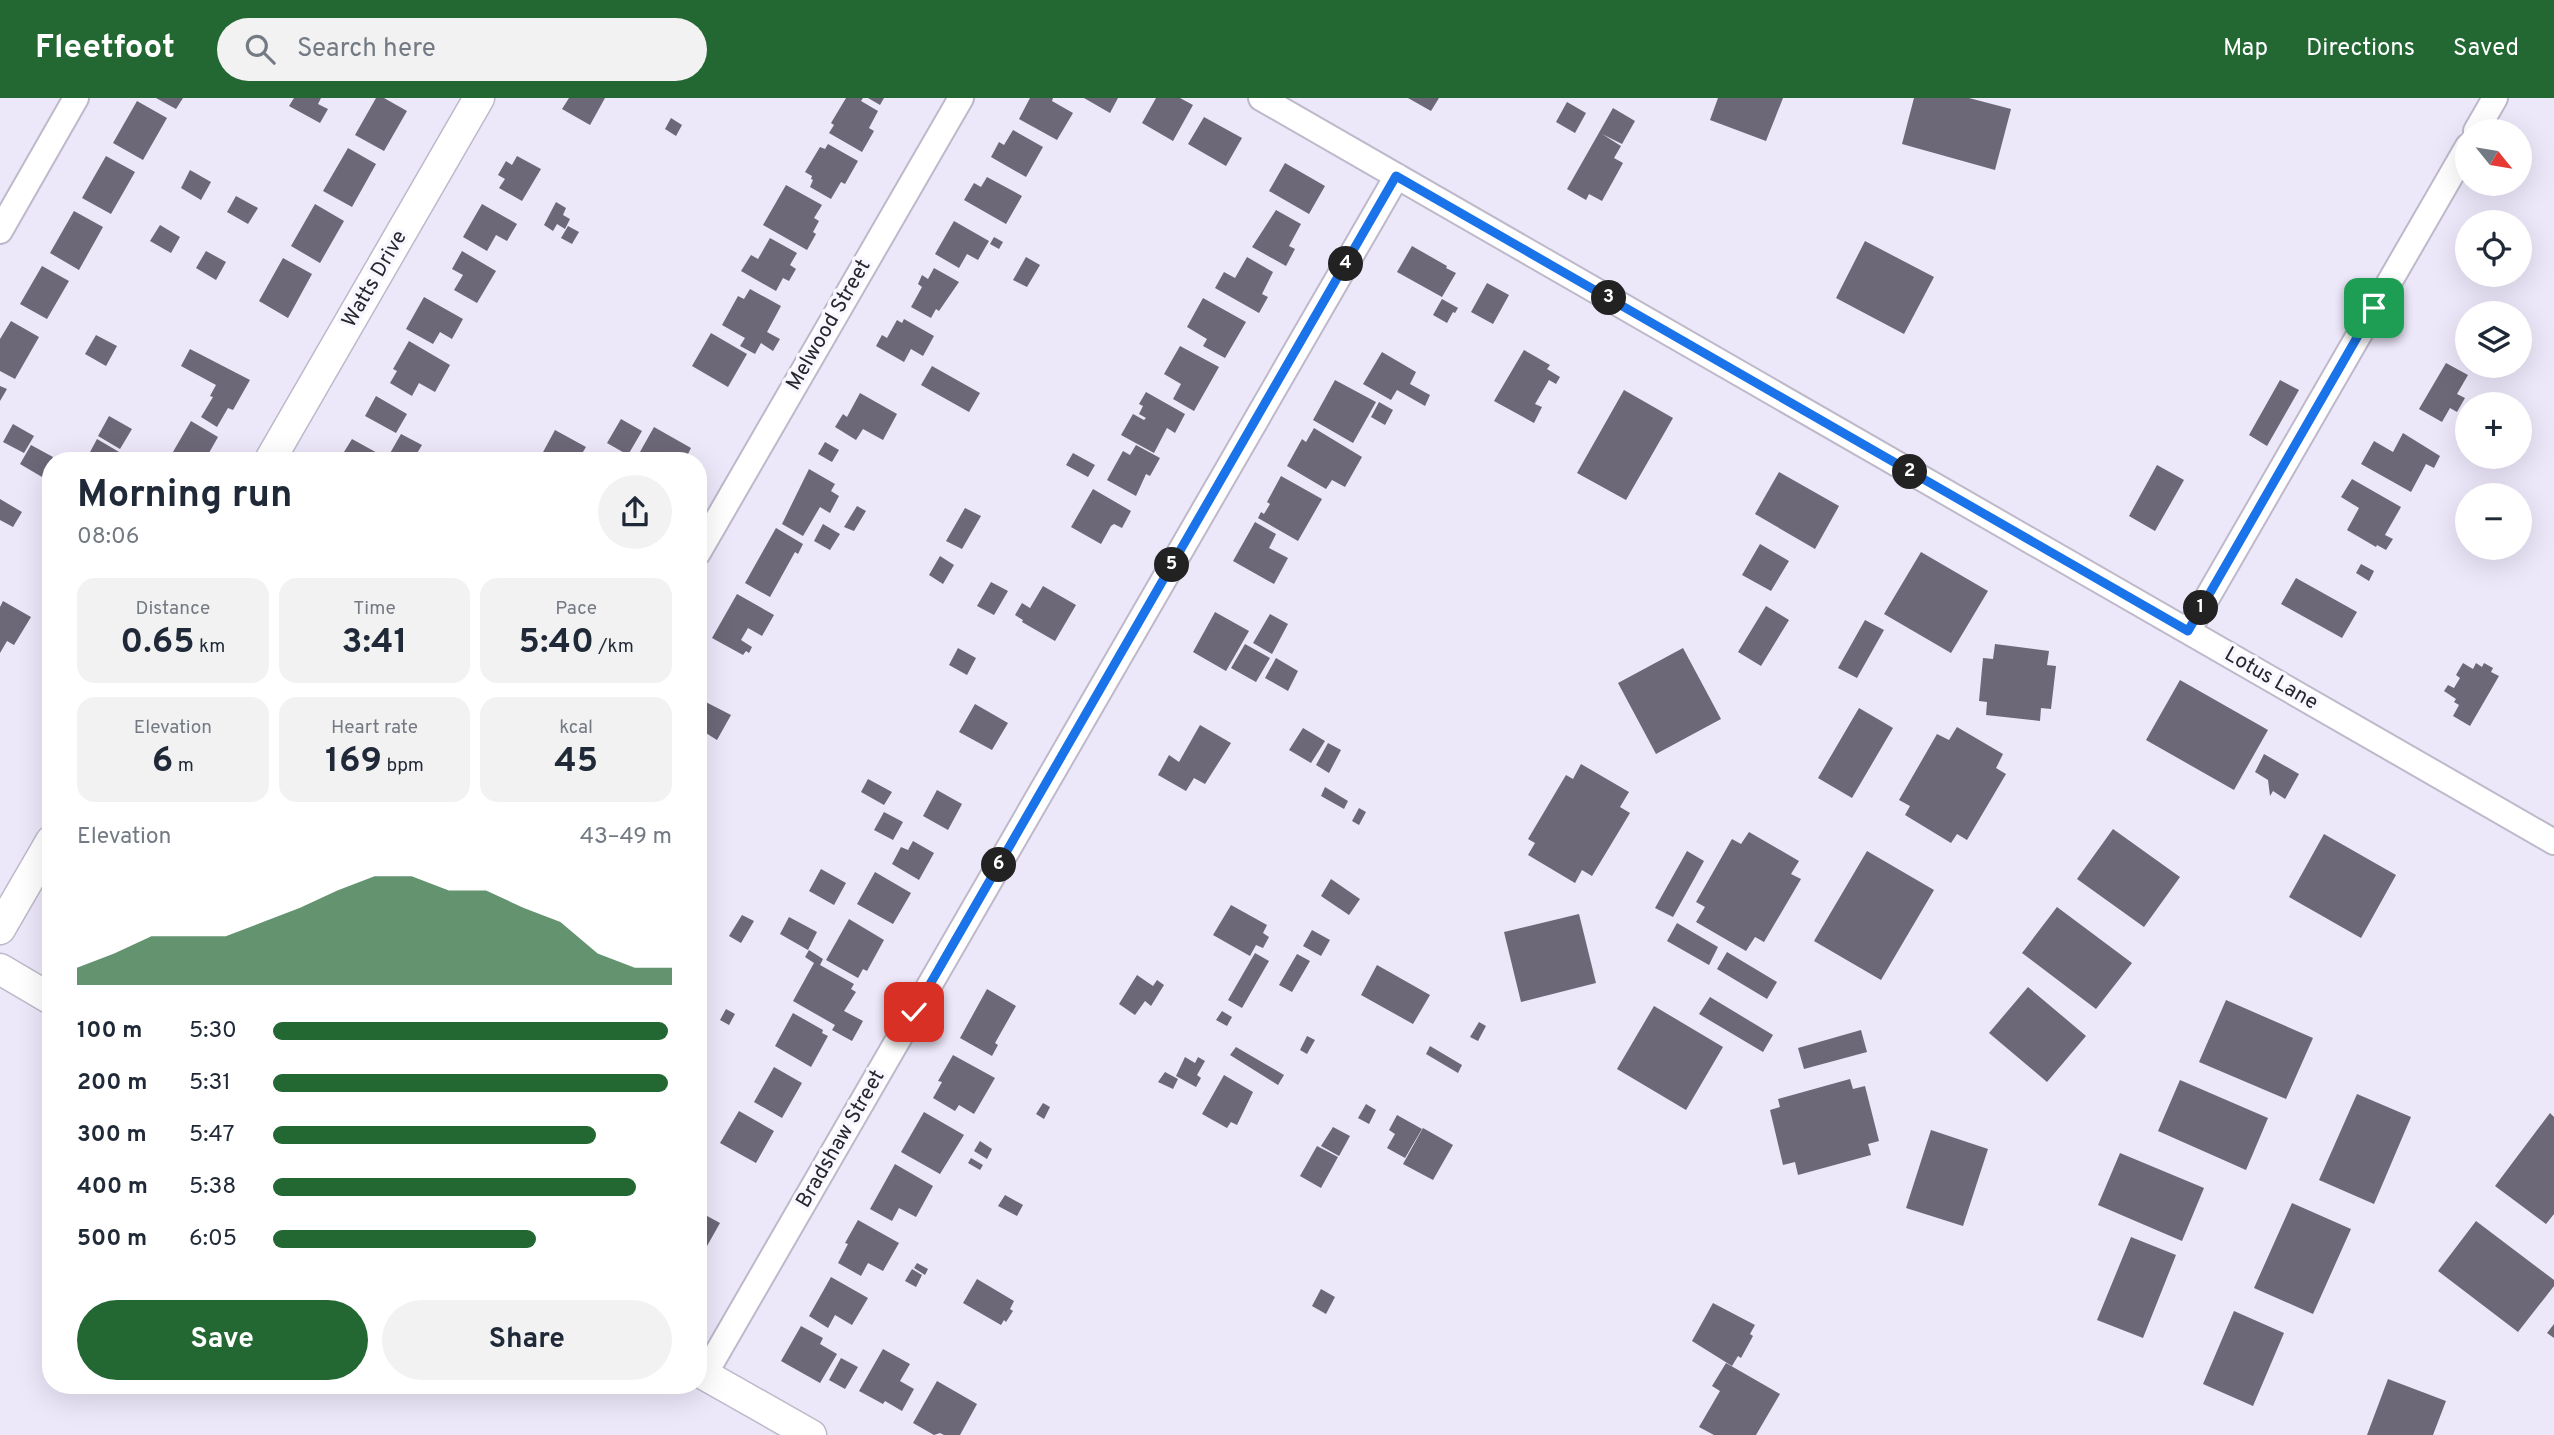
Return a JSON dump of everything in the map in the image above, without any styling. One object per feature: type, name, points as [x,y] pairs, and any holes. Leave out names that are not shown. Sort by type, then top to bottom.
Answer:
[{"type":"street","points":[[0,231],[76,98]]},
{"type":"street","name":"Watts Drive","points":[[275,452],[479,98]]},
{"type":"street","name":"Melwood Street","points":[[707,536],[961,98]]},
{"type":"street","name":"Lotus Lane","points":[[1261,98],[2554,842]]},
{"type":"street","points":[[2483,119],[2495,98]]},
{"type":"street","points":[[2188,631],[2455,169]]},
{"type":"street","name":"Bradshaw Street","points":[[707,1363],[1396,176]]},
{"type":"street","points":[[0,929],[42,857]]},
{"type":"street","points":[[0,969],[42,994]]},
{"type":"street","points":[[707,1376],[811,1435]]},
{"type":"building","points":[[156,98],[183,98],[176,109]]},
{"type":"building","points":[[294,98],[321,98],[318,104],[328,109],[320,123],[289,106]]},
{"type":"building","points":[[376,98],[384,98],[407,111],[384,151],[355,135]]},
{"type":"building","points":[[569,98],[605,98],[590,125],[562,109]]},
{"type":"building","points":[[846,98],[863,98],[861,101],[878,111],[869,128],[874,131],[862,152],[829,133],[834,125],[831,123]]},
{"type":"building","points":[[868,98],[884,98],[880,105]]},
{"type":"building","points":[[1030,98],[1053,98],[1052,101],[1073,113],[1057,140],[1019,119]]},
{"type":"building","points":[[1084,98],[1118,98],[1110,113]]},
{"type":"building","points":[[1156,98],[1180,98],[1193,105],[1173,141],[1142,123]]},
{"type":"building","points":[[1408,98],[1439,98],[1431,111]]},
{"type":"building","points":[[1718,98],[1783,98],[1766,141],[1710,120]]},
{"type":"building","points":[[1914,98],[1969,98],[2011,109],[1995,170],[1902,144]]},
{"type":"building","points":[[137,101],[167,118],[143,160],[113,143]]},
{"type":"building","points":[[1567,102],[1586,113],[1575,133],[1556,122]]},
{"type":"building","points":[[1613,108],[1635,121],[1622,144],[1602,134],[1621,146],[1614,158],[1623,163],[1602,201],[1589,194],[1586,200],[1567,189]]},
{"type":"building","points":[[1204,117],[1242,138],[1226,166],[1188,144]]},
{"type":"building","points":[[671,118],[682,125],[676,136],[665,129]]},
{"type":"building","points":[[1013,130],[1043,147],[1026,177],[991,157],[999,142],[1004,145]]},
{"type":"building","points":[[828,144],[858,161],[845,184],[841,182],[831,199],[810,187],[812,176],[805,172],[820,147],[825,149]]},
{"type":"building","points":[[348,148],[376,164],[352,207],[323,191]]},
{"type":"building","points":[[106,156],[135,172],[111,214],[82,198]]},
{"type":"building","points":[[517,156],[541,169],[522,201],[499,188],[505,179],[498,175],[506,161],[512,165]]},
{"type":"building","points":[[1285,163],[1325,186],[1309,214],[1269,191]]},
{"type":"building","points":[[190,170],[211,182],[201,200],[181,188]]},
{"type":"building","points":[[987,177],[1022,196],[1006,224],[964,200],[974,183],[981,187]]},
{"type":"building","points":[[786,185],[822,205],[814,218],[819,221],[813,232],[816,234],[807,250],[763,225]]},
{"type":"building","points":[[236,196],[258,208],[248,224],[227,212]]},
{"type":"building","points":[[556,202],[566,208],[563,215],[570,219],[565,229],[557,224],[553,231],[544,225]]},
{"type":"building","points":[[315,204],[344,221],[320,263],[291,246]]},
{"type":"building","points":[[482,204],[517,224],[507,241],[496,235],[487,251],[463,237]]},
{"type":"building","points":[[1276,210],[1301,224],[1289,246],[1295,249],[1286,266],[1252,247]]},
{"type":"building","points":[[74,211],[103,227],[79,270],[50,253]]},
{"type":"building","points":[[954,221],[989,241],[978,260],[967,254],[959,268],[935,254]]},
{"type":"building","points":[[160,225],[180,237],[171,253],[150,241]]},
{"type":"building","points":[[568,226],[579,232],[572,244],[561,238]]},
{"type":"building","points":[[994,237],[1003,242],[999,249],[990,244]]},
{"type":"building","points":[[770,238],[797,253],[790,265],[796,269],[789,281],[783,278],[776,291],[741,271],[751,255],[758,259]]},
{"type":"building","points":[[1865,241],[1934,277],[1904,334],[1836,298]]},
{"type":"building","points":[[1412,246],[1456,273],[1442,297],[1397,272]]},
{"type":"building","points":[[206,251],[226,262],[216,280],[196,268]]},
{"type":"building","points":[[462,251],[496,271],[477,303],[454,290],[463,275],[452,269]]},
{"type":"building","points":[[1026,257],[1040,265],[1027,287],[1013,280]]},
{"type":"building","points":[[1247,257],[1273,272],[1262,294],[1268,297],[1259,313],[1215,288],[1224,272],[1235,278]]},
{"type":"building","points":[[283,258],[312,274],[288,318],[259,301]]},
{"type":"building","points":[[42,266],[69,281],[47,319],[20,304]]},
{"type":"building","points":[[934,268],[959,282],[931,318],[911,307],[922,287],[918,284],[922,275],[928,279]]},
{"type":"building","points":[[1487,283],[1509,295],[1493,324],[1471,312]]},
{"type":"building","points":[[750,289],[781,306],[767,332],[780,339],[773,351],[761,343],[755,354],[740,346],[745,338],[722,325],[738,296],[744,299]]},
{"type":"building","points":[[424,297],[463,319],[452,339],[440,332],[433,344],[406,329]]},
{"type":"building","points":[[1203,298],[1246,322],[1225,358],[1203,346],[1207,339],[1187,327]]},
{"type":"building","points":[[1442,299],[1458,308],[1447,323],[1433,315]]},
{"type":"building","points":[[904,319],[934,336],[923,356],[911,349],[904,362],[876,346],[882,335],[887,338],[897,320],[902,323]]},
{"type":"building","points":[[11,321],[39,337],[15,379],[0,371],[0,339]]},
{"type":"building","points":[[711,333],[747,354],[728,387],[692,366]]},
{"type":"building","points":[[96,335],[117,346],[106,366],[85,354]]},
{"type":"building","points":[[409,341],[450,365],[435,392],[419,383],[412,396],[390,383],[397,371],[393,369]]},
{"type":"building","points":[[1180,346],[1219,367],[1194,411],[1173,399],[1181,384],[1164,374]]},
{"type":"building","points":[[190,349],[250,380],[233,410],[228,408],[217,427],[201,417],[213,397],[210,396],[216,385],[181,366]]},
{"type":"building","points":[[1524,350],[1550,365],[1547,369],[1560,377],[1556,384],[1549,380],[1535,404],[1542,407],[1534,423],[1494,401]]},
{"type":"building","points":[[1382,352],[1416,372],[1410,384],[1430,395],[1425,406],[1397,390],[1391,400],[1363,384]]},
{"type":"building","points":[[2446,363],[2455,368],[2455,378],[2466,378],[2458,392],[2455,392],[2455,411],[2450,408],[2442,422],[2419,409]]},
{"type":"building","points":[[932,366],[980,393],[969,412],[921,385]]},
{"type":"building","points":[[1335,380],[1376,402],[1353,443],[1313,420]]},
{"type":"building","points":[[2280,380],[2299,390],[2267,446],[2249,435]]},
{"type":"building","points":[[0,386],[7,389],[0,401]]},
{"type":"building","points":[[1624,390],[1673,418],[1626,500],[1577,473]]},
{"type":"building","points":[[1146,392],[1185,414],[1175,433],[1167,428],[1154,453],[1121,435],[1133,414],[1144,420],[1146,418],[1139,414],[1143,406],[1139,404]]},
{"type":"building","points":[[860,393],[897,414],[883,440],[863,429],[856,440],[835,427],[843,414],[847,417]]},
{"type":"building","points":[[376,396],[407,414],[396,433],[365,416]]},
{"type":"building","points":[[1379,402],[1393,410],[1385,425],[1371,417]]},
{"type":"building","points":[[109,416],[132,429],[120,449],[98,436]]},
{"type":"building","points":[[621,419],[642,431],[630,452],[623,452],[607,443]]},
{"type":"building","points":[[191,421],[218,437],[210,452],[173,452]]},
{"type":"building","points":[[13,424],[34,436],[24,453],[3,442]]},
{"type":"building","points":[[654,427],[691,448],[689,452],[640,452]]},
{"type":"building","points":[[1314,428],[1362,457],[1345,487],[1332,480],[1326,489],[1287,466],[1302,439],[1306,442]]},
{"type":"building","points":[[555,430],[586,447],[583,452],[543,452]]},
{"type":"building","points":[[2403,433],[2440,456],[2434,468],[2426,464],[2411,492],[2361,464],[2374,441],[2393,452]]},
{"type":"building","points":[[401,434],[422,445],[418,452],[391,452]]},
{"type":"building","points":[[97,439],[119,452],[90,452]]},
{"type":"building","points":[[352,439],[376,452],[344,452]]},
{"type":"building","points":[[825,442],[839,450],[832,462],[818,454]]},
{"type":"building","points":[[31,445],[44,452],[42,477],[20,464]]},
{"type":"building","points":[[1136,445],[1160,458],[1150,476],[1146,474],[1136,496],[1107,480],[1123,451],[1130,455]]},
{"type":"building","points":[[1073,453],[1095,465],[1088,477],[1066,465]]},
{"type":"building","points":[[2157,465],[2184,480],[2155,531],[2129,516]]},
{"type":"building","points":[[809,469],[835,484],[831,491],[839,496],[830,513],[820,507],[803,536],[782,524]]},
{"type":"building","points":[[1779,472],[1839,506],[1815,549],[1755,514]]},
{"type":"building","points":[[1281,476],[1322,499],[1298,541],[1258,518],[1270,504],[1267,502]]},
{"type":"building","points":[[2352,479],[2401,507],[2385,535],[2393,539],[2386,550],[2347,530],[2359,508],[2341,497]]},
{"type":"building","points":[[1093,489],[1131,511],[1122,528],[1114,524],[1111,526],[1101,544],[1071,527]]},
{"type":"building","points":[[0,499],[22,512],[13,527],[0,520]]},
{"type":"building","points":[[857,506],[866,511],[854,531],[844,527]]},
{"type":"building","points":[[965,508],[981,516],[962,549],[946,541]]},
{"type":"building","points":[[1255,522],[1276,534],[1269,548],[1288,558],[1274,584],[1233,561]]},
{"type":"building","points":[[823,524],[840,534],[830,550],[814,541]]},
{"type":"building","points":[[776,528],[803,544],[798,554],[795,552],[770,597],[745,583]]},
{"type":"building","points":[[1760,544],[1789,561],[1771,591],[1742,575]]},
{"type":"building","points":[[1921,552],[1988,591],[1951,653],[1884,614]]},
{"type":"building","points":[[940,556],[954,565],[943,584],[929,575]]},
{"type":"building","points":[[2361,564],[2374,571],[2369,581],[2356,573]]},
{"type":"building","points":[[2296,578],[2357,612],[2342,638],[2281,604]]},
{"type":"building","points":[[991,582],[1008,591],[994,615],[977,606]]},
{"type":"building","points":[[1043,586],[1076,605],[1055,641],[1015,615],[1022,603],[1030,608]]},
{"type":"building","points":[[737,594],[774,615],[762,636],[748,628],[741,640],[752,647],[749,653],[746,651],[743,655],[712,638]]},
{"type":"building","points":[[3,601],[31,617],[14,645],[7,641],[0,653],[0,607]]},
{"type":"building","points":[[1766,606],[1789,620],[1761,666],[1738,652]]},
{"type":"building","points":[[1215,612],[1249,631],[1226,671],[1193,652]]},
{"type":"building","points":[[1270,614],[1288,624],[1272,654],[1253,643]]},
{"type":"building","points":[[1865,620],[1884,630],[1857,678],[1838,668]]},
{"type":"building","points":[[1245,644],[1270,658],[1256,682],[1231,668]]},
{"type":"building","points":[[1995,644],[2049,651],[2047,665],[2056,666],[2051,709],[2041,708],[2040,721],[1986,715],[1987,702],[1979,701],[1983,658],[1993,659]]},
{"type":"building","points":[[958,648],[976,658],[967,675],[949,665]]},
{"type":"building","points":[[1683,648],[1721,719],[1656,754],[1618,683]]},
{"type":"building","points":[[1276,658],[1298,671],[1288,691],[1265,678]]},
{"type":"building","points":[[2463,663],[2473,669],[2476,663],[2482,667],[2484,663],[2493,668],[2491,672],[2499,676],[2470,726],[2453,716],[2459,705],[2454,702],[2456,699],[2444,691],[2448,685],[2454,688],[2460,678],[2456,675]]},
{"type":"building","points":[[2180,680],[2268,730],[2234,790],[2146,740]]},
{"type":"building","points":[[707,703],[731,715],[717,740],[707,734]]},
{"type":"building","points":[[975,704],[1008,723],[992,750],[959,732]]},
{"type":"building","points":[[1859,708],[1893,728],[1852,798],[1818,778]]},
{"type":"building","points":[[1200,725],[1231,743],[1205,784],[1194,778],[1186,791],[1158,775],[1169,755],[1179,762]]},
{"type":"building","points":[[1957,727],[2003,754],[1996,768],[2006,774],[1967,840],[1957,834],[1951,843],[1905,815],[1910,806],[1899,800],[1937,734],[1949,740]]},
{"type":"building","points":[[1303,728],[1325,741],[1311,763],[1289,750]]},
{"type":"building","points":[[1328,743],[1341,750],[1329,773],[1316,765]]},
{"type":"building","points":[[2264,754],[2299,774],[2285,799],[2273,791],[2270,796],[2268,780],[2255,772]]},
{"type":"building","points":[[1581,764],[1629,792],[1620,807],[1630,813],[1592,876],[1582,870],[1575,883],[1528,855],[1535,843],[1528,839],[1566,775],[1573,779]]},
{"type":"building","points":[[868,779],[892,792],[884,805],[861,792]]},
{"type":"building","points":[[1325,787],[1348,801],[1344,809],[1321,796]]},
{"type":"building","points":[[937,790],[962,804],[948,830],[923,816]]},
{"type":"building","points":[[1359,808],[1366,812],[1359,825],[1352,821]]},
{"type":"building","points":[[884,812],[903,822],[893,840],[874,830]]},
{"type":"building","points":[[2113,829],[2180,877],[2144,927],[2077,879]]},
{"type":"building","points":[[1749,832],[1799,861],[1791,874],[1801,879],[1764,942],[1755,937],[1746,951],[1696,922],[1705,907],[1696,902],[1732,839],[1741,844]]},
{"type":"building","points":[[2324,834],[2396,875],[2361,938],[2289,897]]},
{"type":"building","points":[[913,841],[934,853],[919,880],[892,864],[901,847],[908,850]]},
{"type":"building","points":[[1687,851],[1704,861],[1673,917],[1655,908]]},
{"type":"building","points":[[1867,851],[1934,890],[1881,980],[1814,941]]},
{"type":"building","points":[[821,869],[846,883],[834,905],[809,891]]},
{"type":"building","points":[[875,872],[911,893],[893,924],[857,904]]},
{"type":"building","points":[[1331,879],[1360,899],[1349,915],[1321,896]]},
{"type":"building","points":[[1231,905],[1267,925],[1263,933],[1269,937],[1263,948],[1256,945],[1250,956],[1213,935]]},
{"type":"building","points":[[2057,907],[2132,963],[2096,1009],[2022,953]]},
{"type":"building","points":[[1579,914],[1596,983],[1521,1002],[1504,932]]},
{"type":"building","points":[[742,915],[754,921],[741,943],[729,936]]},
{"type":"building","points":[[789,917],[817,932],[808,950],[780,934]]},
{"type":"building","points":[[849,919],[884,940],[867,971],[863,969],[858,978],[826,960]]},
{"type":"building","points":[[1677,923],[1718,947],[1709,965],[1667,941]]},
{"type":"building","points":[[1312,930],[1330,940],[1321,956],[1303,946]]},
{"type":"building","points":[[809,950],[823,959],[820,965],[854,984],[851,989],[856,992],[844,1011],[863,1021],[852,1041],[832,1030],[835,1025],[793,1001],[814,963],[805,957]]},
{"type":"building","points":[[1727,952],[1777,982],[1767,999],[1717,969]]},
{"type":"building","points":[[1255,953],[1269,961],[1242,1008],[1228,1000]]},
{"type":"building","points":[[1297,954],[1310,961],[1292,992],[1279,985]]},
{"type":"building","points":[[1377,965],[1430,995],[1413,1024],[1361,995]]},
{"type":"building","points":[[1137,975],[1153,986],[1157,980],[1164,985],[1151,1006],[1145,1001],[1135,1015],[1119,1004]]},
{"type":"building","points":[[2028,987],[2086,1036],[2047,1082],[1989,1033]]},
{"type":"building","points":[[987,989],[1016,1006],[995,1043],[998,1045],[992,1056],[960,1038]]},
{"type":"building","points":[[1710,997],[1773,1035],[1763,1052],[1699,1014]]},
{"type":"building","points":[[2226,1000],[2313,1038],[2286,1099],[2199,1062]]},
{"type":"building","points":[[1654,1006],[1723,1047],[1686,1110],[1617,1069]]},
{"type":"building","points":[[726,1009],[735,1014],[729,1025],[720,1020]]},
{"type":"building","points":[[1222,1011],[1232,1017],[1227,1026],[1216,1020]]},
{"type":"building","points":[[793,1013],[823,1030],[822,1033],[828,1036],[811,1067],[775,1046]]},
{"type":"building","points":[[1479,1022],[1486,1026],[1478,1041],[1470,1037]]},
{"type":"building","points":[[1861,1030],[1867,1052],[1804,1069],[1798,1048]]},
{"type":"building","points":[[1307,1036],[1315,1040],[1307,1054],[1300,1050]]},
{"type":"building","points":[[1430,1046],[1462,1065],[1458,1073],[1426,1054]]},
{"type":"building","points":[[1236,1047],[1284,1075],[1278,1085],[1230,1055]]},
{"type":"building","points":[[953,1055],[995,1078],[974,1114],[959,1105],[955,1111],[933,1098],[942,1082],[938,1081]]},
{"type":"building","points":[[1185,1057],[1195,1063],[1198,1057],[1205,1061],[1197,1075],[1201,1078],[1196,1087],[1176,1076]]},
{"type":"building","points":[[774,1067],[802,1083],[782,1118],[754,1102]]},
{"type":"building","points":[[1165,1072],[1178,1079],[1173,1089],[1158,1082]]},
{"type":"building","points":[[1224,1075],[1253,1092],[1237,1125],[1231,1122],[1227,1128],[1202,1114]]},
{"type":"building","points":[[1850,1079],[1853,1089],[1865,1086],[1879,1141],[1868,1144],[1871,1155],[1798,1175],[1795,1162],[1783,1165],[1770,1110],[1780,1107],[1778,1099]]},
{"type":"building","points":[[2180,1080],[2268,1118],[2246,1170],[2158,1131]]},
{"type":"building","points":[[2357,1094],[2411,1117],[2374,1204],[2319,1180]]},
{"type":"building","points":[[1043,1103],[1050,1107],[1044,1119],[1036,1114]]},
{"type":"building","points":[[1366,1104],[1376,1110],[1369,1124],[1358,1118]]},
{"type":"building","points":[[739,1111],[774,1131],[756,1163],[720,1143]]},
{"type":"building","points":[[924,1112],[964,1135],[940,1174],[901,1152]]},
{"type":"building","points":[[2550,1113],[2554,1117],[2554,1214],[2546,1224],[2495,1186]]},
{"type":"building","points":[[1397,1115],[1422,1129],[1405,1158],[1387,1148],[1395,1134],[1389,1130]]},
{"type":"building","points":[[1333,1127],[1350,1136],[1339,1156],[1321,1146]]},
{"type":"building","points":[[1423,1128],[1453,1145],[1433,1180],[1403,1164]]},
{"type":"building","points":[[1931,1130],[1988,1149],[1963,1226],[1906,1208]]},
{"type":"building","points":[[980,1141],[992,1149],[987,1159],[974,1151]]},
{"type":"building","points":[[1317,1146],[1338,1157],[1321,1188],[1300,1176]]},
{"type":"building","points":[[2120,1153],[2204,1188],[2182,1241],[2098,1205]]},
{"type":"building","points":[[971,1158],[983,1165],[980,1170],[968,1163]]},
{"type":"building","points":[[895,1164],[933,1186],[916,1217],[899,1208],[892,1221],[870,1209]]},
{"type":"building","points":[[1005,1195],[1023,1205],[1017,1216],[998,1206]]},
{"type":"building","points":[[2292,1203],[2351,1229],[2313,1314],[2254,1288]]},
{"type":"building","points":[[707,1216],[720,1223],[707,1246]]},
{"type":"building","points":[[858,1220],[899,1243],[883,1271],[868,1263],[861,1276],[838,1263]]},
{"type":"building","points":[[2476,1221],[2554,1280],[2554,1286],[2518,1332],[2438,1271]]},
{"type":"building","points":[[2131,1237],[2176,1255],[2143,1338],[2097,1320]]},
{"type":"building","points":[[917,1263],[928,1269],[925,1275],[914,1268]]},
{"type":"building","points":[[912,1269],[922,1275],[916,1287],[905,1281]]},
{"type":"building","points":[[831,1277],[868,1298],[852,1325],[835,1315],[828,1328],[809,1316]]},
{"type":"building","points":[[977,1279],[1014,1301],[1010,1309],[1013,1311],[1001,1325],[963,1303]]},
{"type":"building","points":[[1321,1289],[1335,1297],[1326,1314],[1312,1306]]},
{"type":"building","points":[[1713,1303],[1755,1325],[1750,1334],[1753,1336],[1741,1358],[1738,1356],[1732,1366],[1692,1341]]},
{"type":"building","points":[[2234,1311],[2284,1333],[2253,1406],[2203,1384]]},
{"type":"building","points":[[2554,1324],[2554,1338],[2547,1333]]},
{"type":"building","points":[[801,1326],[823,1338],[820,1344],[837,1354],[820,1383],[781,1361]]},
{"type":"building","points":[[883,1349],[910,1364],[900,1381],[914,1389],[902,1411],[859,1391]]},
{"type":"building","points":[[841,1358],[858,1367],[845,1389],[829,1380]]},
{"type":"building","points":[[1726,1363],[1780,1394],[1756,1435],[1714,1435],[1699,1427],[1720,1391],[1712,1386]]},
{"type":"building","points":[[2388,1379],[2446,1401],[2433,1435],[2367,1435]]},
{"type":"building","points":[[937,1381],[977,1404],[960,1435],[934,1435],[913,1423]]},
{"type":"route","points":[[914,1012],[1396,176],[2188,631],[2374,308]]}]
